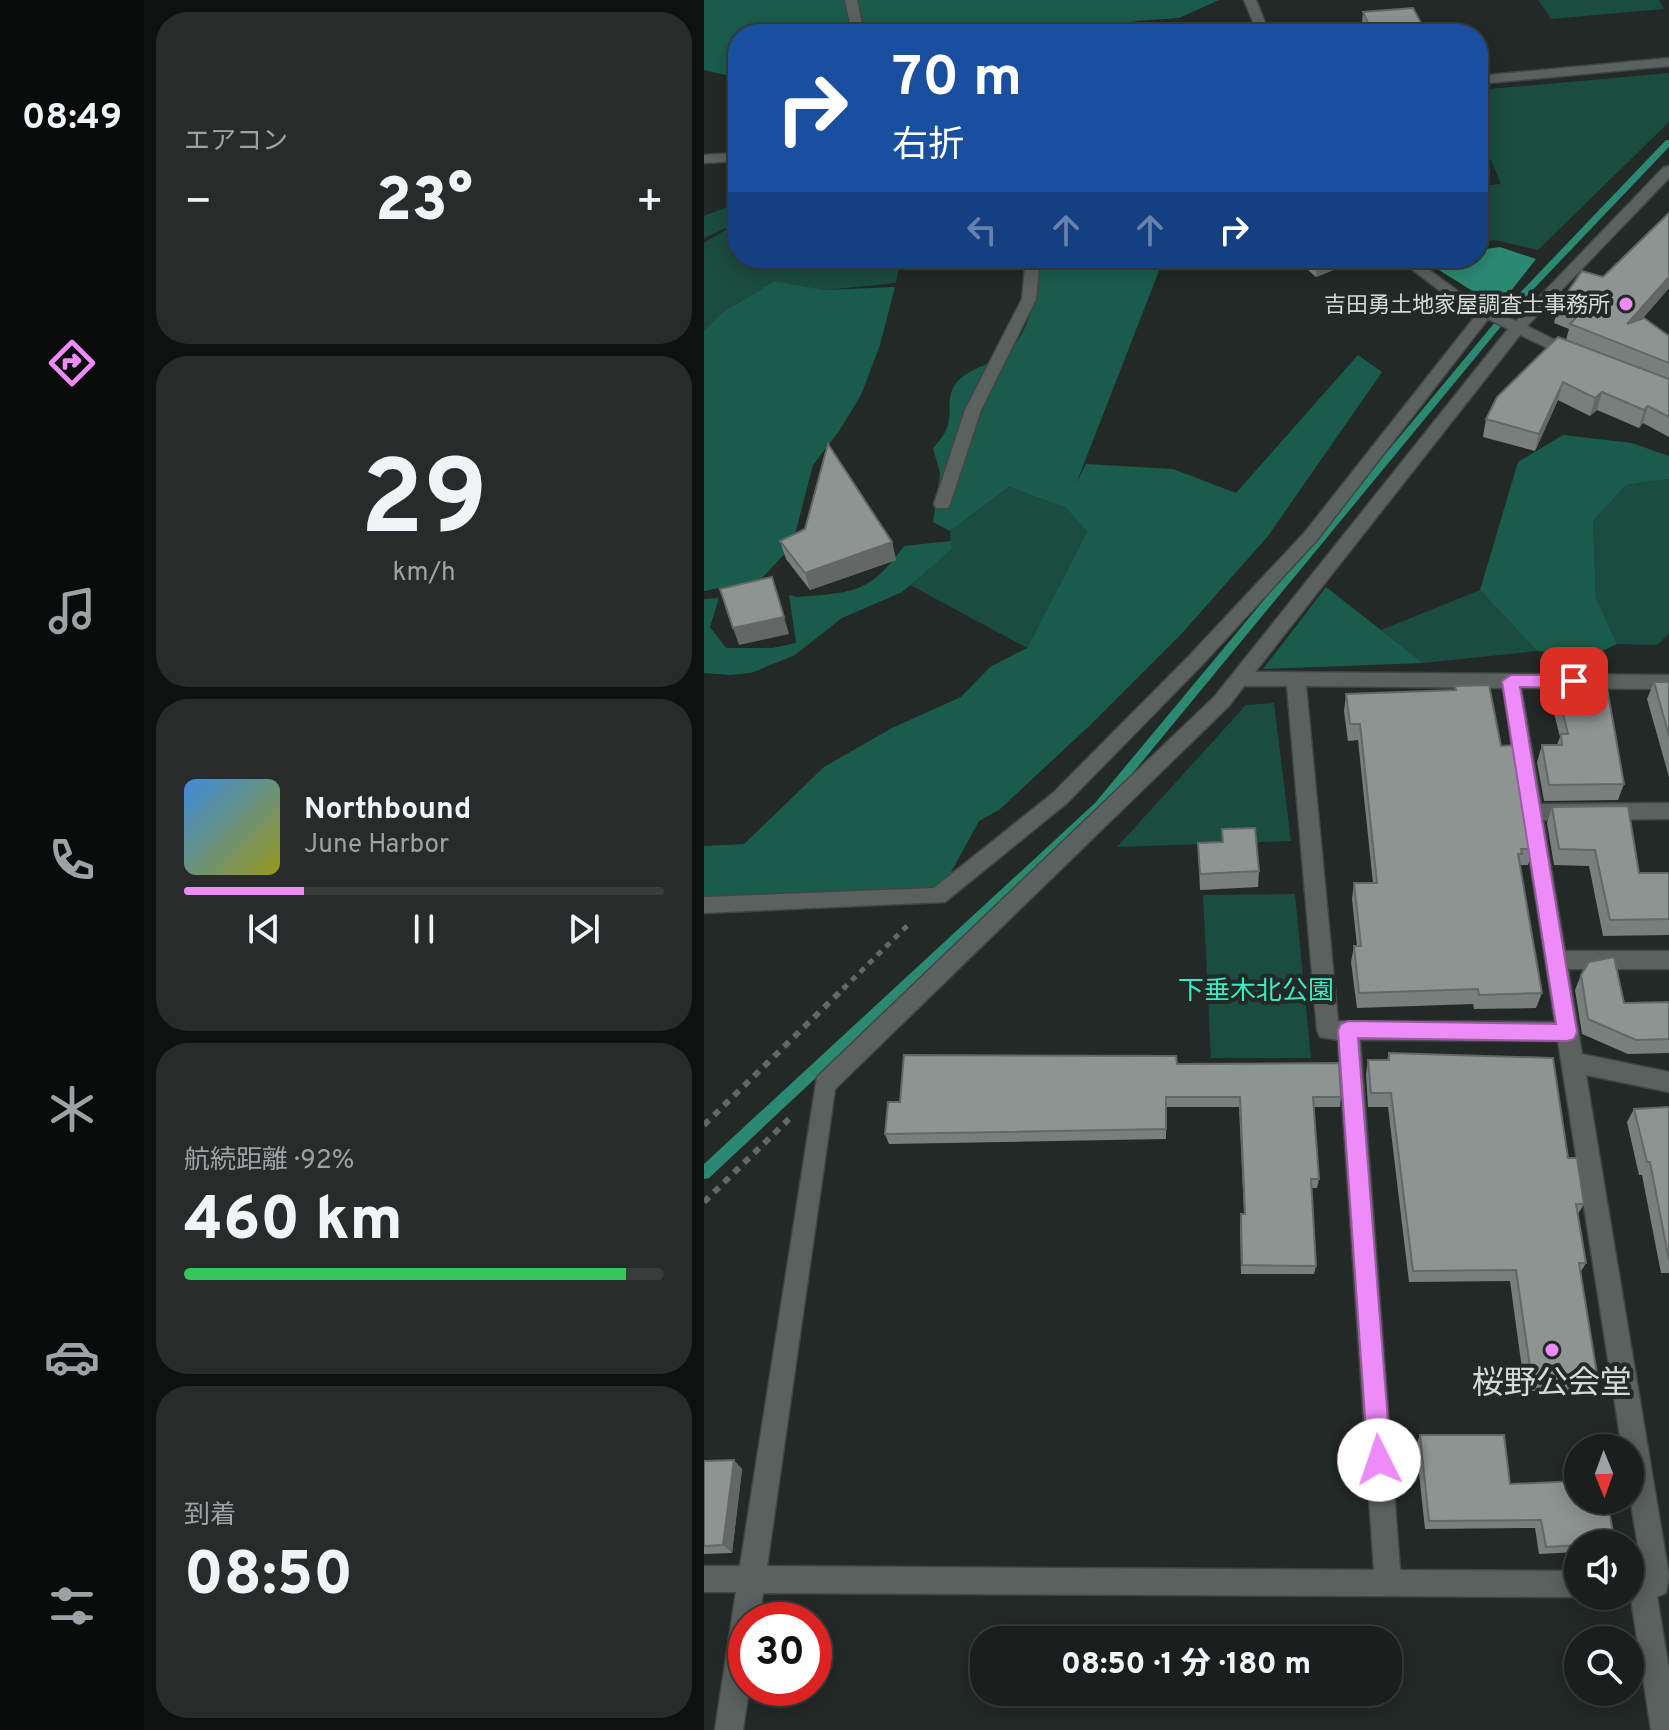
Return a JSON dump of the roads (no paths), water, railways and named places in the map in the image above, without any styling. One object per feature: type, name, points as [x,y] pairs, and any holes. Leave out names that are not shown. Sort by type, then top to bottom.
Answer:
[{"type":"street","points":[[851,0],[856,24]]},
{"type":"street","points":[[1250,0],[1260,24]]},
{"type":"street","points":[[1488,79],[1669,62]]},
{"type":"street","points":[[704,159],[728,158]]},
{"type":"street","points":[[729,1730],[825,1084],[1211,712],[1514,326],[1669,170]]},
{"type":"street","points":[[942,504],[973,409],[1028,308],[1034,268]]},
{"type":"street","points":[[1418,268],[1461,300],[1596,364]]},
{"type":"street","points":[[704,905],[938,896],[1060,798],[1195,661],[1311,536],[1486,312]]},
{"type":"street","points":[[1239,679],[1669,682]]},
{"type":"street","points":[[1296,681],[1328,1030],[1567,1032]]},
{"type":"street","points":[[1511,681],[1572,1062],[1649,1584],[1665,1730]]},
{"type":"street","points":[[1531,812],[1669,811]]},
{"type":"street","points":[[1556,960],[1669,960]]},
{"type":"street","points":[[1348,1030],[1388,1583]]},
{"type":"street","points":[[1572,1062],[1669,1082]]},
{"type":"street","points":[[704,1579],[1564,1584]]},
{"type":"waterway","points":[[704,1173],[1099,806],[1519,299],[1669,142]]},
{"type":"place","name":"吉田勇土地家屋調査士事務所","points":[[1626,304]]},
{"type":"place","name":"桜野公会堂","points":[[1552,1350]]},
{"type":"park label","name":"下垂木北公園","points":[[1256,990]]}]
